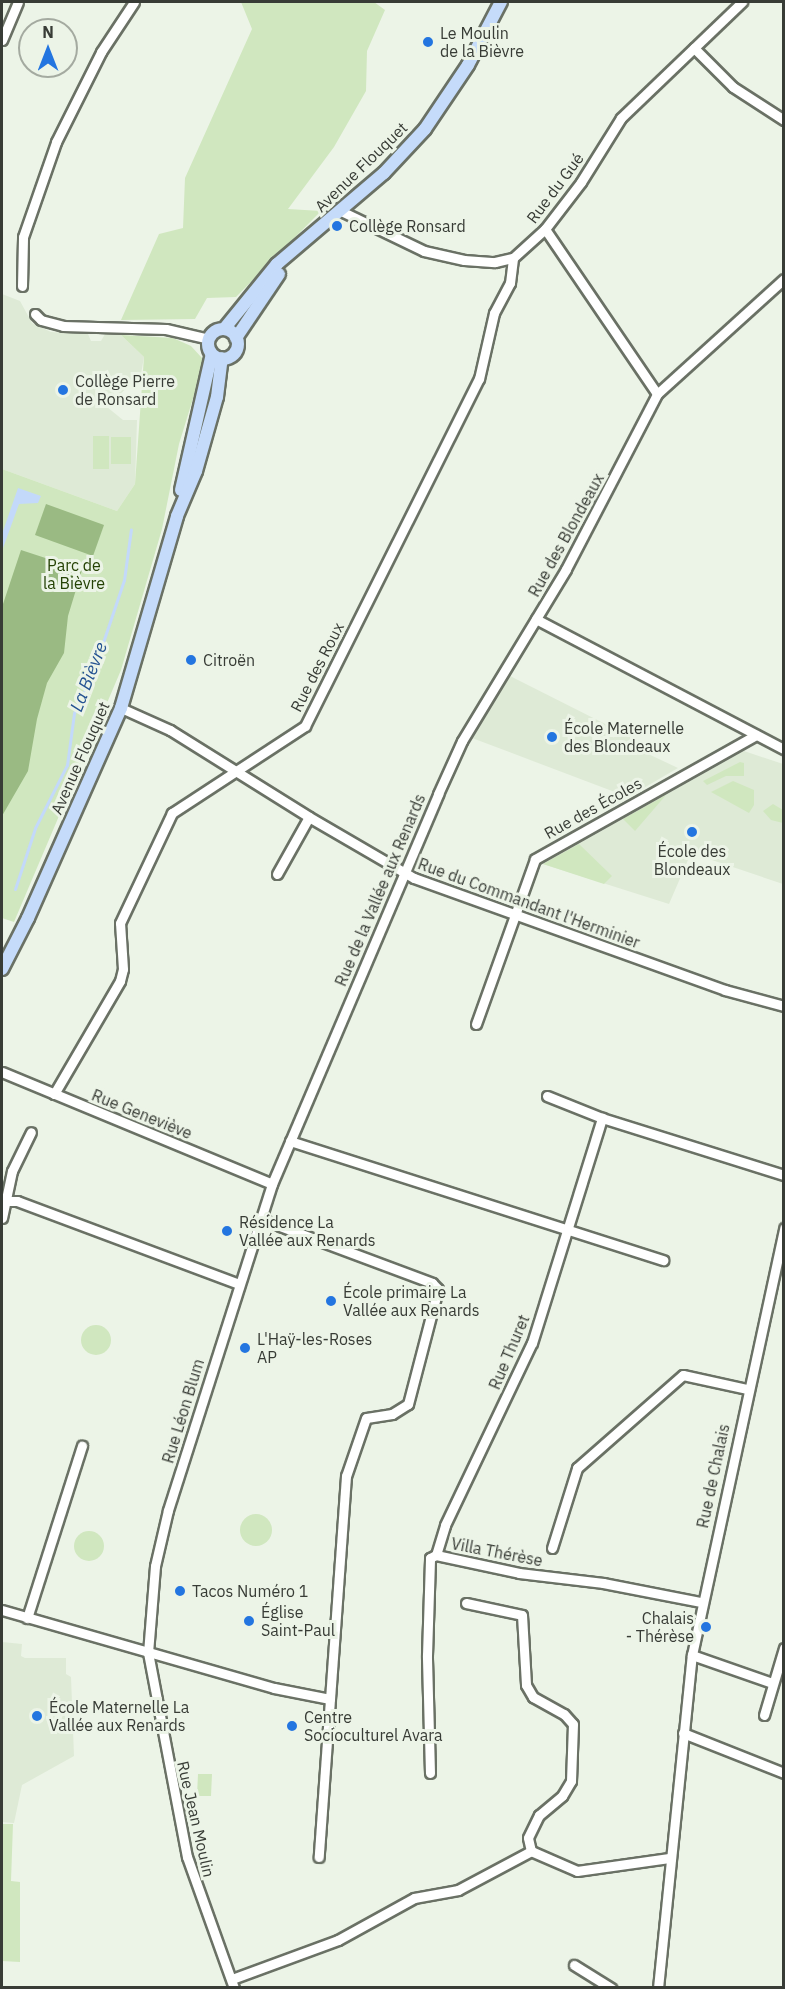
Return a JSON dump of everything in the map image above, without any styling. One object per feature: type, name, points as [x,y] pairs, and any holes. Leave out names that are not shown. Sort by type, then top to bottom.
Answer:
[{"type":"main road","name":"Avenue Flouquet","points":[[2,969],[28,918],[121,708],[177,516],[217,356],[209,339],[214,332],[224,329],[277,264],[341,211],[425,129],[468,65],[501,2]]},
{"type":"main road","name":"Avenue Flouquet","points":[[217,356],[234,353],[236,338],[270,284],[317,232]]},
{"type":"main road","points":[[224,329],[236,338]]},
{"type":"street","points":[[2,40],[18,2]]},
{"type":"street","points":[[22,286],[23,237],[56,142],[101,52],[134,2]]},
{"type":"street","name":"Rue du Gué","points":[[513,258],[545,229],[581,182],[621,118],[742,2]]},
{"type":"street","points":[[694,48],[733,87],[783,120]]},
{"type":"street","points":[[341,211],[424,251],[464,260],[495,262],[513,258]]},
{"type":"street","points":[[545,229],[657,394]]},
{"type":"street","name":"Rue des Roux","points":[[54,1094],[120,981],[123,969],[120,924],[170,817],[304,726],[479,379],[494,313],[510,283],[513,258]]},
{"type":"street","name":"Rue des Blondeaux","points":[[783,279],[657,394],[536,619],[783,749]]},
{"type":"street","points":[[34,314],[41,320],[63,326],[166,329],[209,339]]},
{"type":"street","name":"Rue de la Vallée aux Renards","points":[[272,1184],[462,741],[536,619]]},
{"type":"street","name":"Rue du Commandant l'Herminier","points":[[121,708],[170,730],[238,770],[309,817],[404,872],[514,915],[783,1006]]},
{"type":"street","name":"Rue des Écoles","points":[[476,1023],[535,859],[756,735]]},
{"type":"street","points":[[277,874],[309,817]]},
{"type":"street","name":"Rue Geneviève","points":[[2,1072],[272,1184]]},
{"type":"street","points":[[547,1096],[602,1118],[783,1175]]},
{"type":"street","name":"Rue Thuret","points":[[436,1555],[445,1525],[532,1344],[602,1118]]},
{"type":"street","points":[[2,1218],[8,1201],[12,1172],[31,1132]]},
{"type":"street","points":[[290,1141],[566,1231],[664,1260]]},
{"type":"street","name":"Rue Léon Blum","points":[[148,1653],[155,1566],[168,1510],[238,1284],[272,1184]]},
{"type":"street","points":[[8,1201],[17,1201],[238,1284]]},
{"type":"street","points":[[261,1219],[432,1283],[438,1289],[408,1404],[402,1411],[366,1418],[346,1476],[339,1616],[330,1699],[319,1857]]},
{"type":"street","name":"Rue de Chalais","points":[[658,1988],[669,1858],[692,1655],[701,1602],[783,1228]]},
{"type":"street","points":[[552,1548],[577,1468],[683,1375],[747,1389]]},
{"type":"street","points":[[27,1618],[82,1446]]},
{"type":"street","name":"Villa Thérèse","points":[[430,1773],[427,1645],[430,1558],[436,1555],[519,1574],[603,1583],[701,1602]]},
{"type":"street","points":[[466,1603],[522,1615],[526,1685],[533,1697],[564,1714],[573,1724],[571,1781],[562,1796],[539,1815],[528,1838],[531,1851]]},
{"type":"street","points":[[2,1610],[286,1691],[330,1699]]},
{"type":"street","points":[[764,1715],[783,1648]]},
{"type":"street","name":"Rue Jean Moulin","points":[[148,1653],[187,1857],[233,1983]]},
{"type":"street","points":[[692,1655],[772,1683]]},
{"type":"street","points":[[683,1733],[783,1773]]},
{"type":"street","points":[[531,1851],[577,1871],[669,1858]]},
{"type":"street","points":[[233,1983],[338,1940],[414,1898],[458,1890],[531,1851]]},
{"type":"street","points":[[574,1965],[611,1988]]},
{"type":"shaded area","name":"Collège Pierre de Ronsard","points":[[2,294],[20,301],[32,323],[51,332],[88,334],[91,341],[101,341],[105,334],[121,335],[144,357],[141,374],[107,407],[123,420],[137,420],[135,484],[117,511],[2,469]]},
{"type":"shaded area","name":"École Maternelle des Blondeaux","points":[[510,676],[631,737],[627,744],[678,768],[628,797],[472,738]]},
{"type":"shaded area","name":"École des Blondeaux","points":[[744,751],[783,764],[783,884],[691,853],[669,904],[543,864]]},
{"type":"shaded area","name":"École Maternelle La Vallée aux Renards","points":[[2,1642],[22,1644],[21,1656],[25,1658],[66,1658],[66,1674],[71,1677],[74,1756],[22,1785],[14,1823],[2,1822]]},
{"type":"green space","points":[[241,2],[374,2],[385,10],[367,51],[366,91],[334,147],[288,209],[321,211],[236,297],[207,298],[195,319],[121,320],[159,234],[183,228],[185,178],[252,29]]},
{"type":"green space","name":"Parc de la Bièvre","points":[[121,335],[173,338],[191,346],[202,358],[203,366],[179,444],[162,529],[121,670],[14,922],[2,918],[2,469],[117,511],[135,484],[144,357]]},
{"type":"green space","points":[[93,436],[109,436],[109,469],[93,469]]},
{"type":"green space","points":[[111,437],[131,437],[131,464],[111,464]]},
{"type":"green space","points":[[46,504],[104,525],[93,556],[35,535]]},
{"type":"green space","points":[[21,550],[82,570],[68,616],[64,653],[47,683],[37,719],[28,771],[2,816],[2,607]]},
{"type":"green space","points":[[740,762],[744,763],[744,776],[726,776],[707,785],[703,781]]},
{"type":"green space","points":[[733,781],[754,790],[754,805],[749,813],[711,792]]},
{"type":"green space","points":[[666,795],[635,831],[623,819]]},
{"type":"green space","points":[[773,804],[783,810],[783,823],[771,820],[763,811]]},
{"type":"green space","points":[[579,844],[612,876],[604,884],[543,864]]},
{"type":"green space","points":[[96,1325],[107,1329],[111,1340],[107,1351],[96,1355],[85,1351],[81,1340],[85,1329]]},
{"type":"green space","points":[[256,1514],[267,1519],[272,1530],[267,1541],[256,1546],[245,1541],[240,1530],[245,1519]]},
{"type":"green space","points":[[89,1531],[95,1532],[103,1540],[103,1552],[95,1560],[89,1561],[83,1560],[75,1552],[74,1546],[75,1540],[83,1532]]},
{"type":"green space","points":[[198,1774],[212,1774],[211,1796],[197,1796]]},
{"type":"green space","points":[[2,1824],[13,1824],[11,1881],[20,1882],[20,1962],[2,1961]]},
{"type":"water","points":[[18,488],[41,496],[38,503],[19,504],[2,551],[2,534]]},
{"type":"waterway","name":"La Bièvre","points":[[15,889],[35,828],[67,765],[74,713],[92,675],[124,580],[131,529]]},
{"type":"place","name":"Le Moulin de la Bièvre","points":[[428,42]]},
{"type":"place","name":"Collège Ronsard","points":[[337,226]]},
{"type":"place","name":"Collège Pierre de Ronsard","points":[[63,390]]},
{"type":"place","name":"Citroën","points":[[191,660]]},
{"type":"place","name":"École Maternelle des Blondeaux","points":[[552,737]]},
{"type":"place","name":"École des Blondeaux","points":[[692,832]]},
{"type":"place","name":"Résidence La Vallée aux Renards","points":[[227,1231]]},
{"type":"place","name":"École primaire La Vallée aux Renards","points":[[331,1301]]},
{"type":"place","name":"L'Haÿ-les-Roses AP","points":[[245,1348]]},
{"type":"place","name":"Tacos Numéro 1","points":[[180,1591]]},
{"type":"place","name":"Église Saint-Paul","points":[[249,1621]]},
{"type":"place","name":"Chalais - Thérèse","points":[[706,1627]]},
{"type":"place","name":"École Maternelle La Vallée aux Renards","points":[[37,1716]]},
{"type":"place","name":"Centre Socioculturel Avara","points":[[292,1726]]}]
